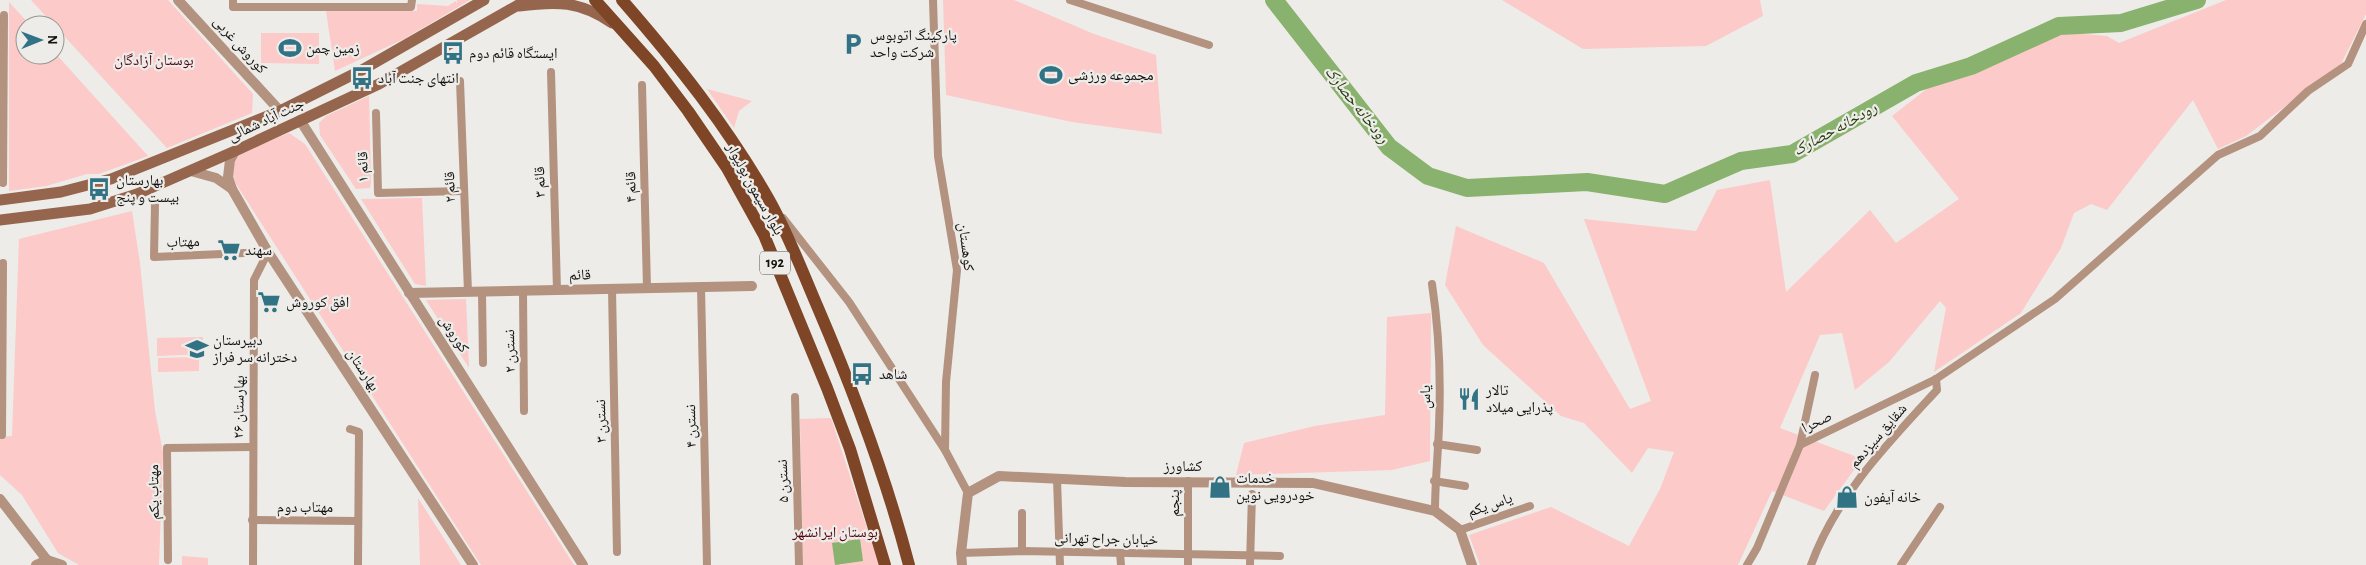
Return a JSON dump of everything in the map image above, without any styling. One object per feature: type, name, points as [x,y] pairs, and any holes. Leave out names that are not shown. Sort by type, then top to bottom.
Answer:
[{"type":"main road","name":"جنت آباد شمالی","points":[[0,200],[61,192],[111,179],[280,111],[362,70],[484,0]]},
{"type":"main road","name":"جنت آباد شمالی","points":[[0,220],[90,209],[137,194],[235,152],[378,84],[527,0]]},
{"type":"main road","name":"بلوار سیمون بولیوار","points":[[595,0],[654,66],[688,111],[727,168],[764,235],[850,449],[886,565]]},
{"type":"main road","name":"بلوار سیمون بولیوار","points":[[622,0],[691,82],[736,145],[769,199],[847,377],[892,504],[909,565]]},
{"type":"main road","points":[[517,7],[543,3],[571,3],[596,12],[618,27]]},
{"type":"street","name":"کوروش غربی","points":[[178,0],[280,111]]},
{"type":"street","name":"کوهستان","points":[[932,0],[938,156],[957,270],[946,382],[945,450],[968,493]]},
{"type":"street","points":[[1070,0],[1209,45]]},
{"type":"street","points":[[233,3],[412,3]]},
{"type":"street","points":[[3,183],[1,131],[4,15]]},
{"type":"street","name":"صحرا","points":[[1747,565],[1757,548],[1800,445],[1936,379],[2055,299],[2218,154],[2260,136],[2308,92],[2348,64],[2366,24]]},
{"type":"street","name":"قائم ۳","points":[[551,72],[557,290]]},
{"type":"street","name":"قائم ۲","points":[[460,81],[468,292]]},
{"type":"street","name":"قائم ۴","points":[[642,86],[647,288]]},
{"type":"street","name":"قائم ۱","points":[[376,113],[378,193],[464,191]]},
{"type":"street","name":"کوروش","points":[[300,120],[583,565]]},
{"type":"street","name":"بهارستان","points":[[235,152],[230,160],[228,177],[232,189],[268,252],[473,565]]},
{"type":"street","name":"بهارستان","points":[[191,171],[216,178],[232,189]]},
{"type":"street","points":[[769,199],[849,302],[945,450]]},
{"type":"street","name":"مهتاب","points":[[154,202],[154,257],[268,252]]},
{"type":"street","name":"بهارستان ۲۶","points":[[253,565],[254,280],[268,252]]},
{"type":"street","points":[[2,436],[1,326],[3,262]]},
{"type":"street","name":"یاس","points":[[1432,284],[1438,350],[1438,444],[1434,481],[1435,512]]},
{"type":"street","name":"قائم","points":[[409,293],[752,286]]},
{"type":"street","name":"نسترن ۴","points":[[701,287],[707,565]]},
{"type":"street","name":"نسترن ۳","points":[[612,289],[617,552]]},
{"type":"street","name":"نسترن ۲","points":[[523,291],[524,411]]},
{"type":"street","points":[[482,292],[484,363]]},
{"type":"street","points":[[1800,445],[1816,375]]},
{"type":"street","name":"شقایق سیزدهم","points":[[1811,565],[1818,545],[1840,504],[1862,475],[1937,390],[1936,379]]},
{"type":"street","name":"نسترن ۵","points":[[795,397],[799,565]]},
{"type":"street","points":[[350,429],[359,432],[358,565]]},
{"type":"street","points":[[1438,444],[1477,450]]},
{"type":"street","name":"مهتاب یکم","points":[[168,560],[167,448],[252,447]]},
{"type":"street","name":"کشاورز","points":[[968,493],[998,476],[1188,482],[1313,483],[1435,512],[1460,530]]},
{"type":"street","points":[[1057,479],[1060,565]]},
{"type":"street","points":[[1434,481],[1465,486]]},
{"type":"street","name":"پنجم","points":[[1188,482],[1188,565]]},
{"type":"street","points":[[962,565],[961,553],[968,493]]},
{"type":"street","points":[[1250,565],[1252,494]]},
{"type":"street","points":[[0,499],[47,560],[62,565]]},
{"type":"street","name":"یاس یکم","points":[[1460,530],[1530,506]]},
{"type":"street","points":[[1901,565],[1940,507]]},
{"type":"street","points":[[1022,513],[1022,551]]},
{"type":"street","name":"مهتاب دوم","points":[[252,520],[358,521]]},
{"type":"street","points":[[1460,530],[1472,565]]},
{"type":"street","name":"خیابان جراح تهرانی","points":[[961,553],[1022,551],[1280,556]]},
{"type":"street","points":[[1120,553],[1121,565]]},
{"type":"street","points":[[36,565],[47,560]]},
{"type":"green space","name":"بوستان آزادگان","points":[[31,0],[168,0],[253,94],[252,113],[167,148],[65,37],[65,15],[45,15]]},
{"type":"green space","points":[[457,0],[470,0],[404,39],[335,71],[326,11],[417,11],[417,4],[448,6],[456,1],[457,5]]},
{"type":"green space","name":"مجموعه ورزشی","points":[[943,0],[1014,0],[1094,34],[1156,55],[1162,134],[1072,122],[946,95]]},
{"type":"green space","points":[[1502,0],[1760,0],[1763,16],[1706,46],[1583,49]]},
{"type":"green space","points":[[2226,0],[2366,0],[2366,14],[2341,64],[2246,136],[2218,149],[2193,100],[2107,210],[2091,204],[2074,213],[2061,248],[2021,313],[1934,372],[1946,308],[1940,301],[1889,362],[1855,390],[1842,333],[1820,335],[1780,428],[1862,459],[1824,511],[1772,491],[1738,565],[1480,565],[1469,535],[1551,507],[1629,546],[1660,489],[1674,452],[1648,448],[1632,473],[1584,423],[1561,416],[1483,345],[1445,285],[1456,226],[1544,263],[1630,409],[1651,401],[1584,219],[1696,231],[1717,190],[1770,180],[1786,292],[1870,210],[1896,243],[1959,199],[1892,116],[1933,84],[2030,47],[2062,32],[2107,36],[2119,43]]},
{"type":"green space","points":[[9,2],[21,15],[15,15],[15,65],[65,64],[148,156],[99,174],[87,174],[46,186],[9,191]]},
{"type":"green space","name":"زمین چمن","points":[[261,33],[319,33],[319,64],[261,63]]},
{"type":"green space","points":[[707,89],[752,101],[739,111],[734,128]]},
{"type":"green space","points":[[369,96],[371,183],[370,188],[356,189],[320,135],[319,123],[326,116]]},
{"type":"green space","points":[[289,133],[305,144],[574,565],[481,565],[236,184],[232,173],[232,161],[241,153]]},
{"type":"green space","points":[[422,198],[426,286],[415,284],[361,199]]},
{"type":"green space","points":[[132,211],[140,263],[155,411],[163,452],[159,565],[79,565],[58,553],[22,495],[0,475],[0,437],[12,436],[19,239]]},
{"type":"green space","points":[[466,299],[469,368],[426,300]]},
{"type":"green space","points":[[1431,313],[1430,461],[1392,470],[1236,475],[1244,443],[1315,426],[1385,415],[1387,317]]},
{"type":"green space","points":[[203,337],[203,354],[157,356],[157,338]]},
{"type":"green space","points":[[199,357],[199,371],[158,372],[158,358]]},
{"type":"green space","name":"بوستان ایرانشهر","points":[[831,418],[879,565],[803,565],[800,419]]},
{"type":"green space","points":[[418,498],[461,565],[420,565]]},
{"type":"green space","points":[[182,556],[208,558],[208,565],[182,565]]},
{"type":"shaded area","points":[[860,539],[863,561],[835,565],[832,543]]},
{"type":"waterway","name":"رودخانه حصارک","points":[[1274,0],[1389,147],[1428,176],[1467,188],[1587,182],[1665,194],[1741,161],[1792,154],[1916,83],[1971,66],[2059,26],[2121,23],[2197,0]]},
{"type":"place","name":"پارکینگ اتوبوس شرکت واحد","points":[[853,44]]},
{"type":"place","name":"زمین چمن","points":[[290,48]]},
{"type":"place","name":"ایستگاه قائم دوم","points":[[453,53]]},
{"type":"place","name":"مجموعه ورزشی","points":[[1051,75]]},
{"type":"place","name":"انتهای جنت آباد","points":[[362,78]]},
{"type":"place","name":"بهارستان بیست و پنج","points":[[99,189]]},
{"type":"place","name":"سهند","points":[[229,250]]},
{"type":"place","name":"افق کوروش","points":[[269,302]]},
{"type":"place","name":"دبیرستان دخترانه سر فراز","points":[[197,349]]},
{"type":"place","name":"شاهد","points":[[862,374]]},
{"type":"place","name":"تالار پذرایی میلاد","points":[[1469,399]]},
{"type":"place","name":"خدمات خودرویی نوین","points":[[1220,487]]},
{"type":"place","name":"خانه آیفون","points":[[1847,497]]}]
